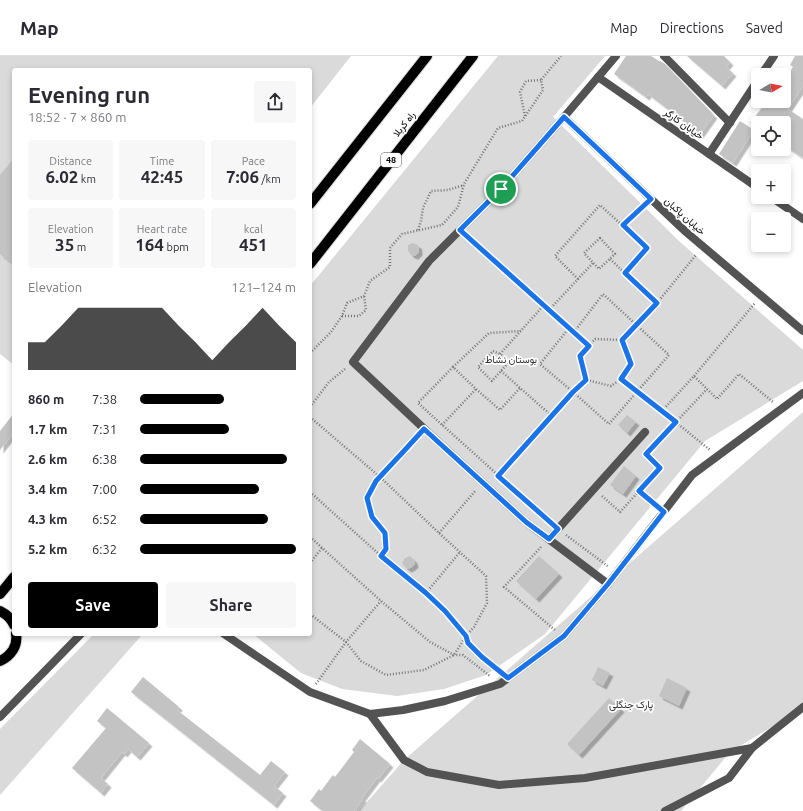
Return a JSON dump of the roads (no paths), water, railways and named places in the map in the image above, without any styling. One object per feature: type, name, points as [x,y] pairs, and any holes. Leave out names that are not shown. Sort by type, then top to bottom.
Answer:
[{"type":"main road","points":[[312,201],[427,56]]},
{"type":"main road","name":"راه کربلا","points":[[312,261],[473,56]]},
{"type":"main road","points":[[0,594],[12,579]]},
{"type":"main road","points":[[0,611],[6,614],[12,621]]},
{"type":"main road","points":[[0,662],[10,655],[18,636]]},
{"type":"street","points":[[608,584],[526,522],[353,362],[429,261],[501,189],[616,56]]},
{"type":"street","points":[[664,56],[730,123]]},
{"type":"street","points":[[765,68],[771,57]]},
{"type":"street","name":"خیابان کارگر","points":[[598,77],[751,183]]},
{"type":"street","points":[[709,154],[751,91]]},
{"type":"street","name":"خیابان پاکبان","points":[[564,117],[686,232],[803,330]]},
{"type":"street","points":[[781,204],[803,219]]},
{"type":"street","points":[[227,636],[310,692],[370,714],[403,710],[445,701],[500,684],[564,636],[617,573],[692,475],[803,393]]},
{"type":"street","points":[[549,539],[645,432]]},
{"type":"street","points":[[0,717],[79,636]]},
{"type":"street","points":[[665,811],[729,778],[752,748],[803,707]]},
{"type":"street","points":[[370,714],[404,760],[427,772],[499,784],[586,778],[752,748]]},
{"type":"park label","name":"بوستان نشاط","points":[[511,359]]},
{"type":"park label","name":"پارک جنگلی","points":[[631,704]]}]
